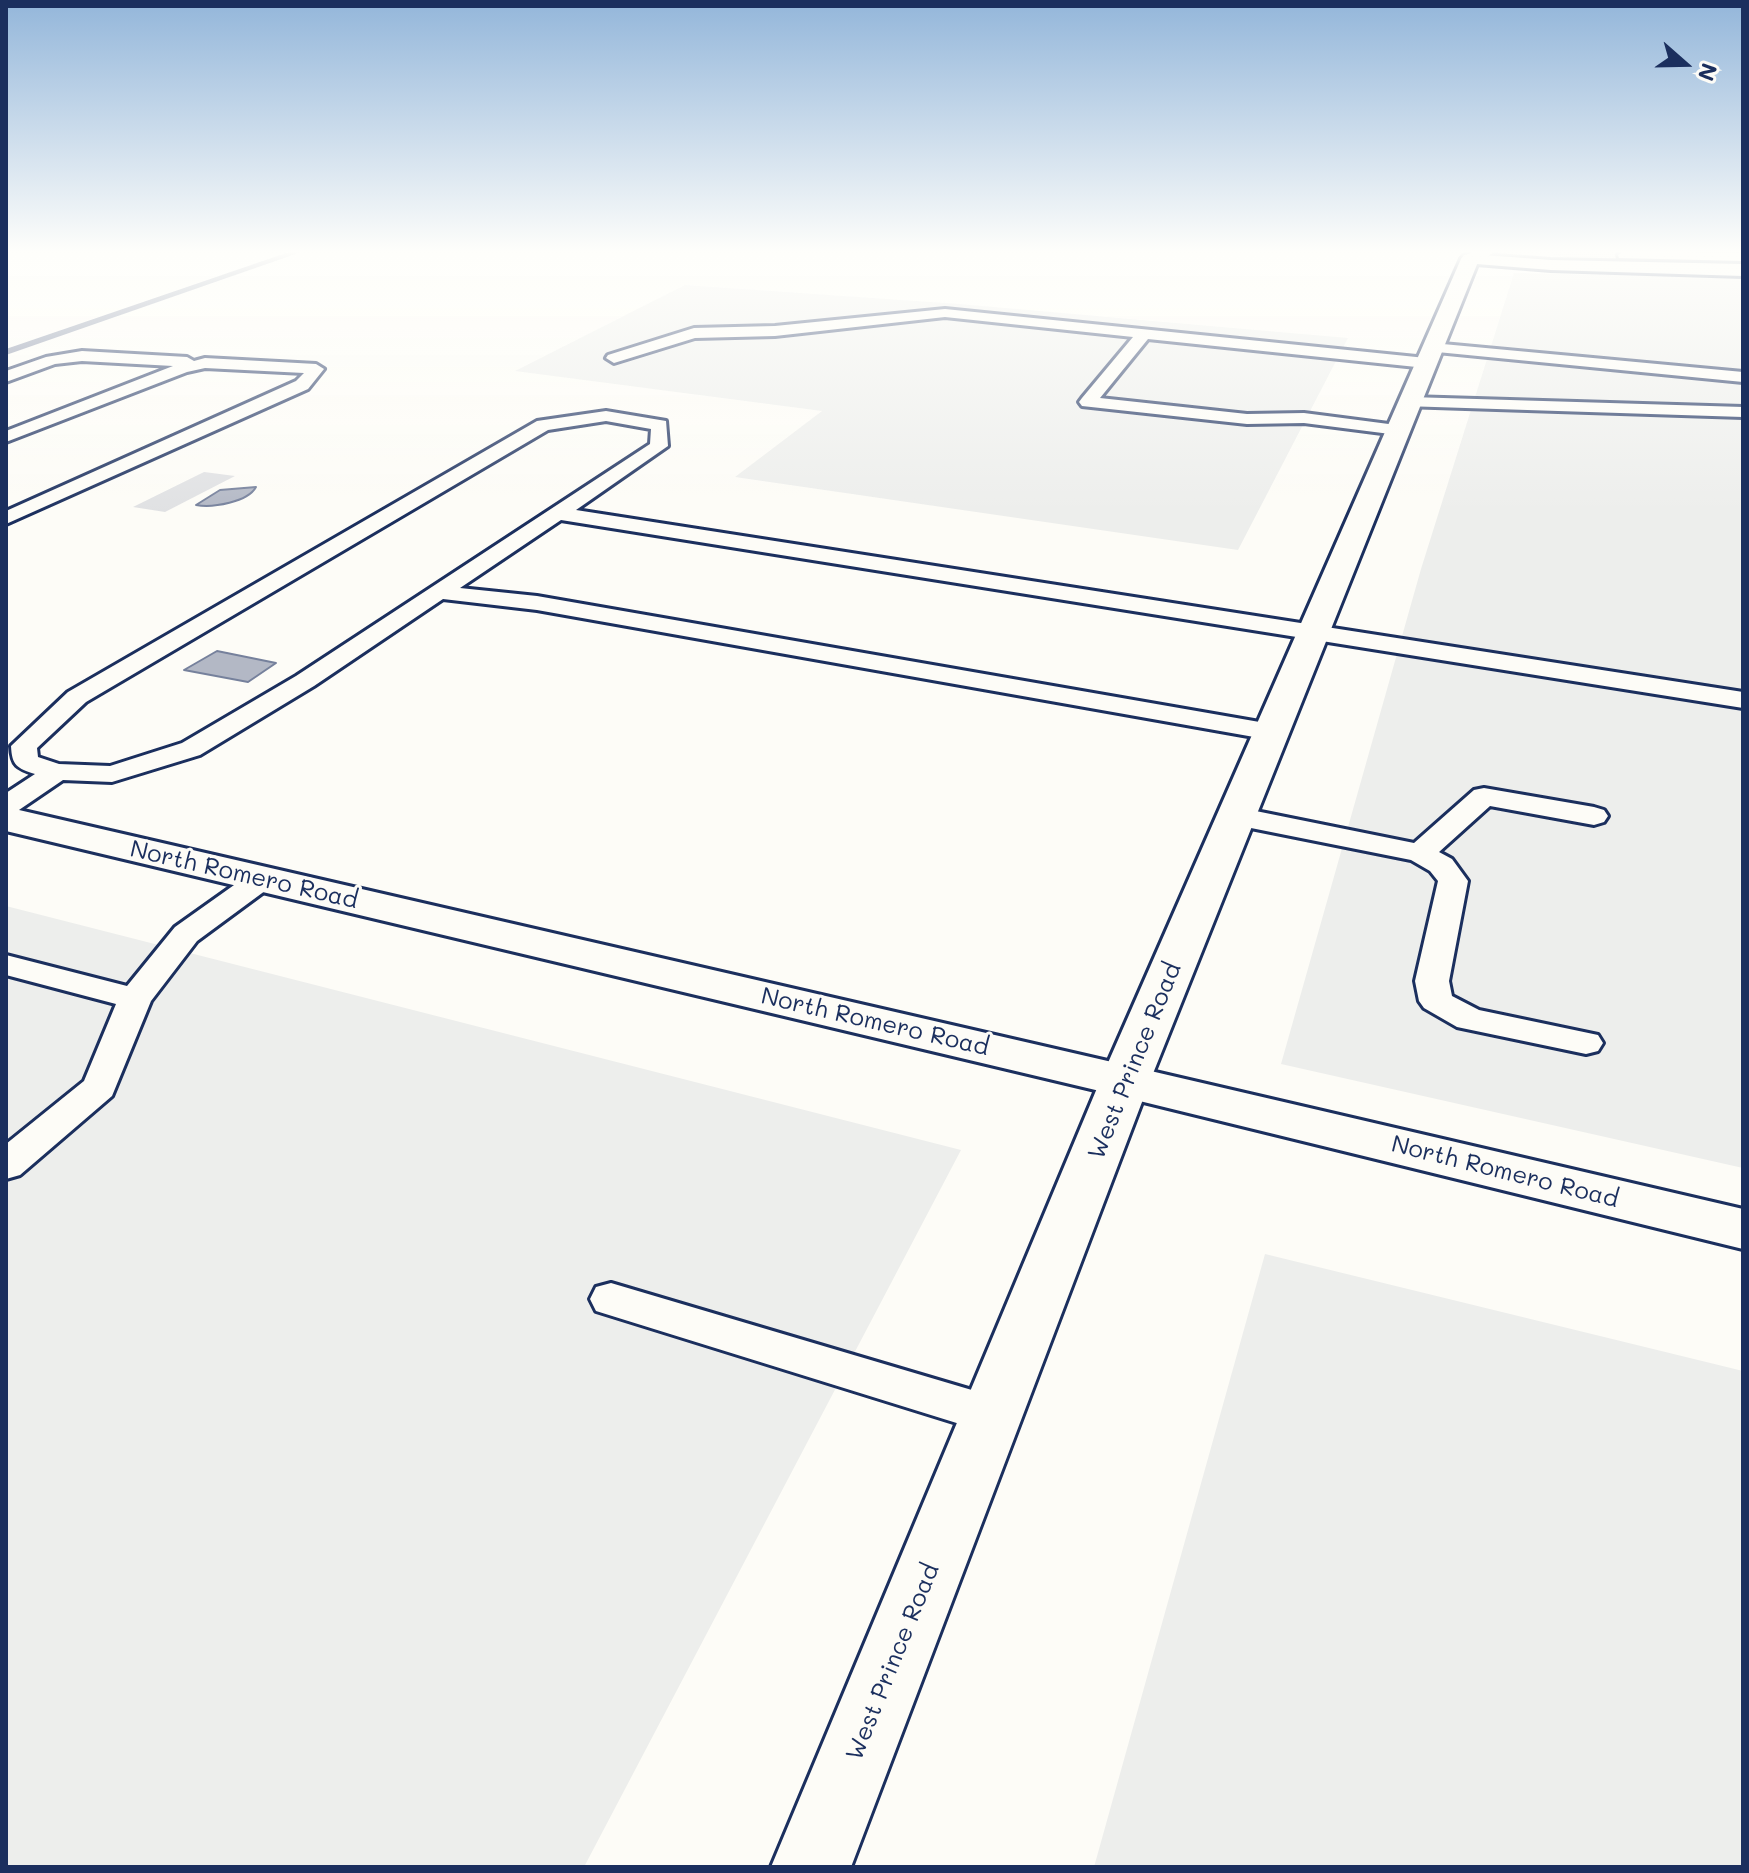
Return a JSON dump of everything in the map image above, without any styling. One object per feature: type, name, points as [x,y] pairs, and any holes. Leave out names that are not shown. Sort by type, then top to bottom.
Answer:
[{"type":"main road","name":"West Prince Road","points":[[811,1867],[1125,1081],[1437,338]]},
{"type":"main road","name":"North Romero Road","points":[[6,819],[1743,1229]]},
{"type":"lane","points":[[614,358],[677,338]]},
{"type":"lane","points":[[1141,338],[1088,402],[1247,419],[1743,412]]},
{"type":"lane","points":[[1212,338],[1743,377]]},
{"type":"lane","points":[[6,377],[52,360],[82,356],[316,369],[302,385],[6,518]]},
{"type":"lane","points":[[6,437],[182,368],[205,363]]},
{"type":"lane","points":[[606,416],[660,425],[659,446],[438,592],[305,681],[191,749],[112,774],[57,772],[25,762],[24,746],[77,697],[543,425],[606,416]]},
{"type":"lane","points":[[557,513],[1743,700]]},
{"type":"lane","points":[[438,592],[537,603],[1271,732]]},
{"type":"lane","points":[[6,806],[57,772]]},
{"type":"lane","points":[[1420,853],[1484,796],[1594,816]]},
{"type":"lane","points":[[1236,816],[1420,853],[1441,865],[1453,881],[1432,981],[1436,1001],[1469,1019],[1586,1043]]},
{"type":"lane","points":[[6,1165],[99,1087],[135,999],[186,934],[262,879]]},
{"type":"lane","points":[[6,965],[135,999]]},
{"type":"lane","points":[[611,1299],[992,1415]]},
{"type":"shaded area","points":[[579,338],[1348,338],[1238,550],[735,477],[822,411],[515,371]]},
{"type":"shaded area","points":[[1493,338],[1743,338],[1743,1168],[1281,1064],[1421,569]]},
{"type":"shaded area","points":[[204,472],[235,476],[165,512],[133,507]]},
{"type":"shaded area","points":[[256,487],[246,497],[229,503],[196,505],[220,490]]},
{"type":"shaded area","points":[[217,651],[276,663],[248,682],[184,670]]},
{"type":"shaded area","points":[[6,906],[961,1150],[584,1867],[6,1867]]},
{"type":"shaded area","points":[[1265,1254],[1743,1371],[1743,1867],[1094,1867]]},
{"type":"waterway","points":[[6,352],[46,338]]}]
